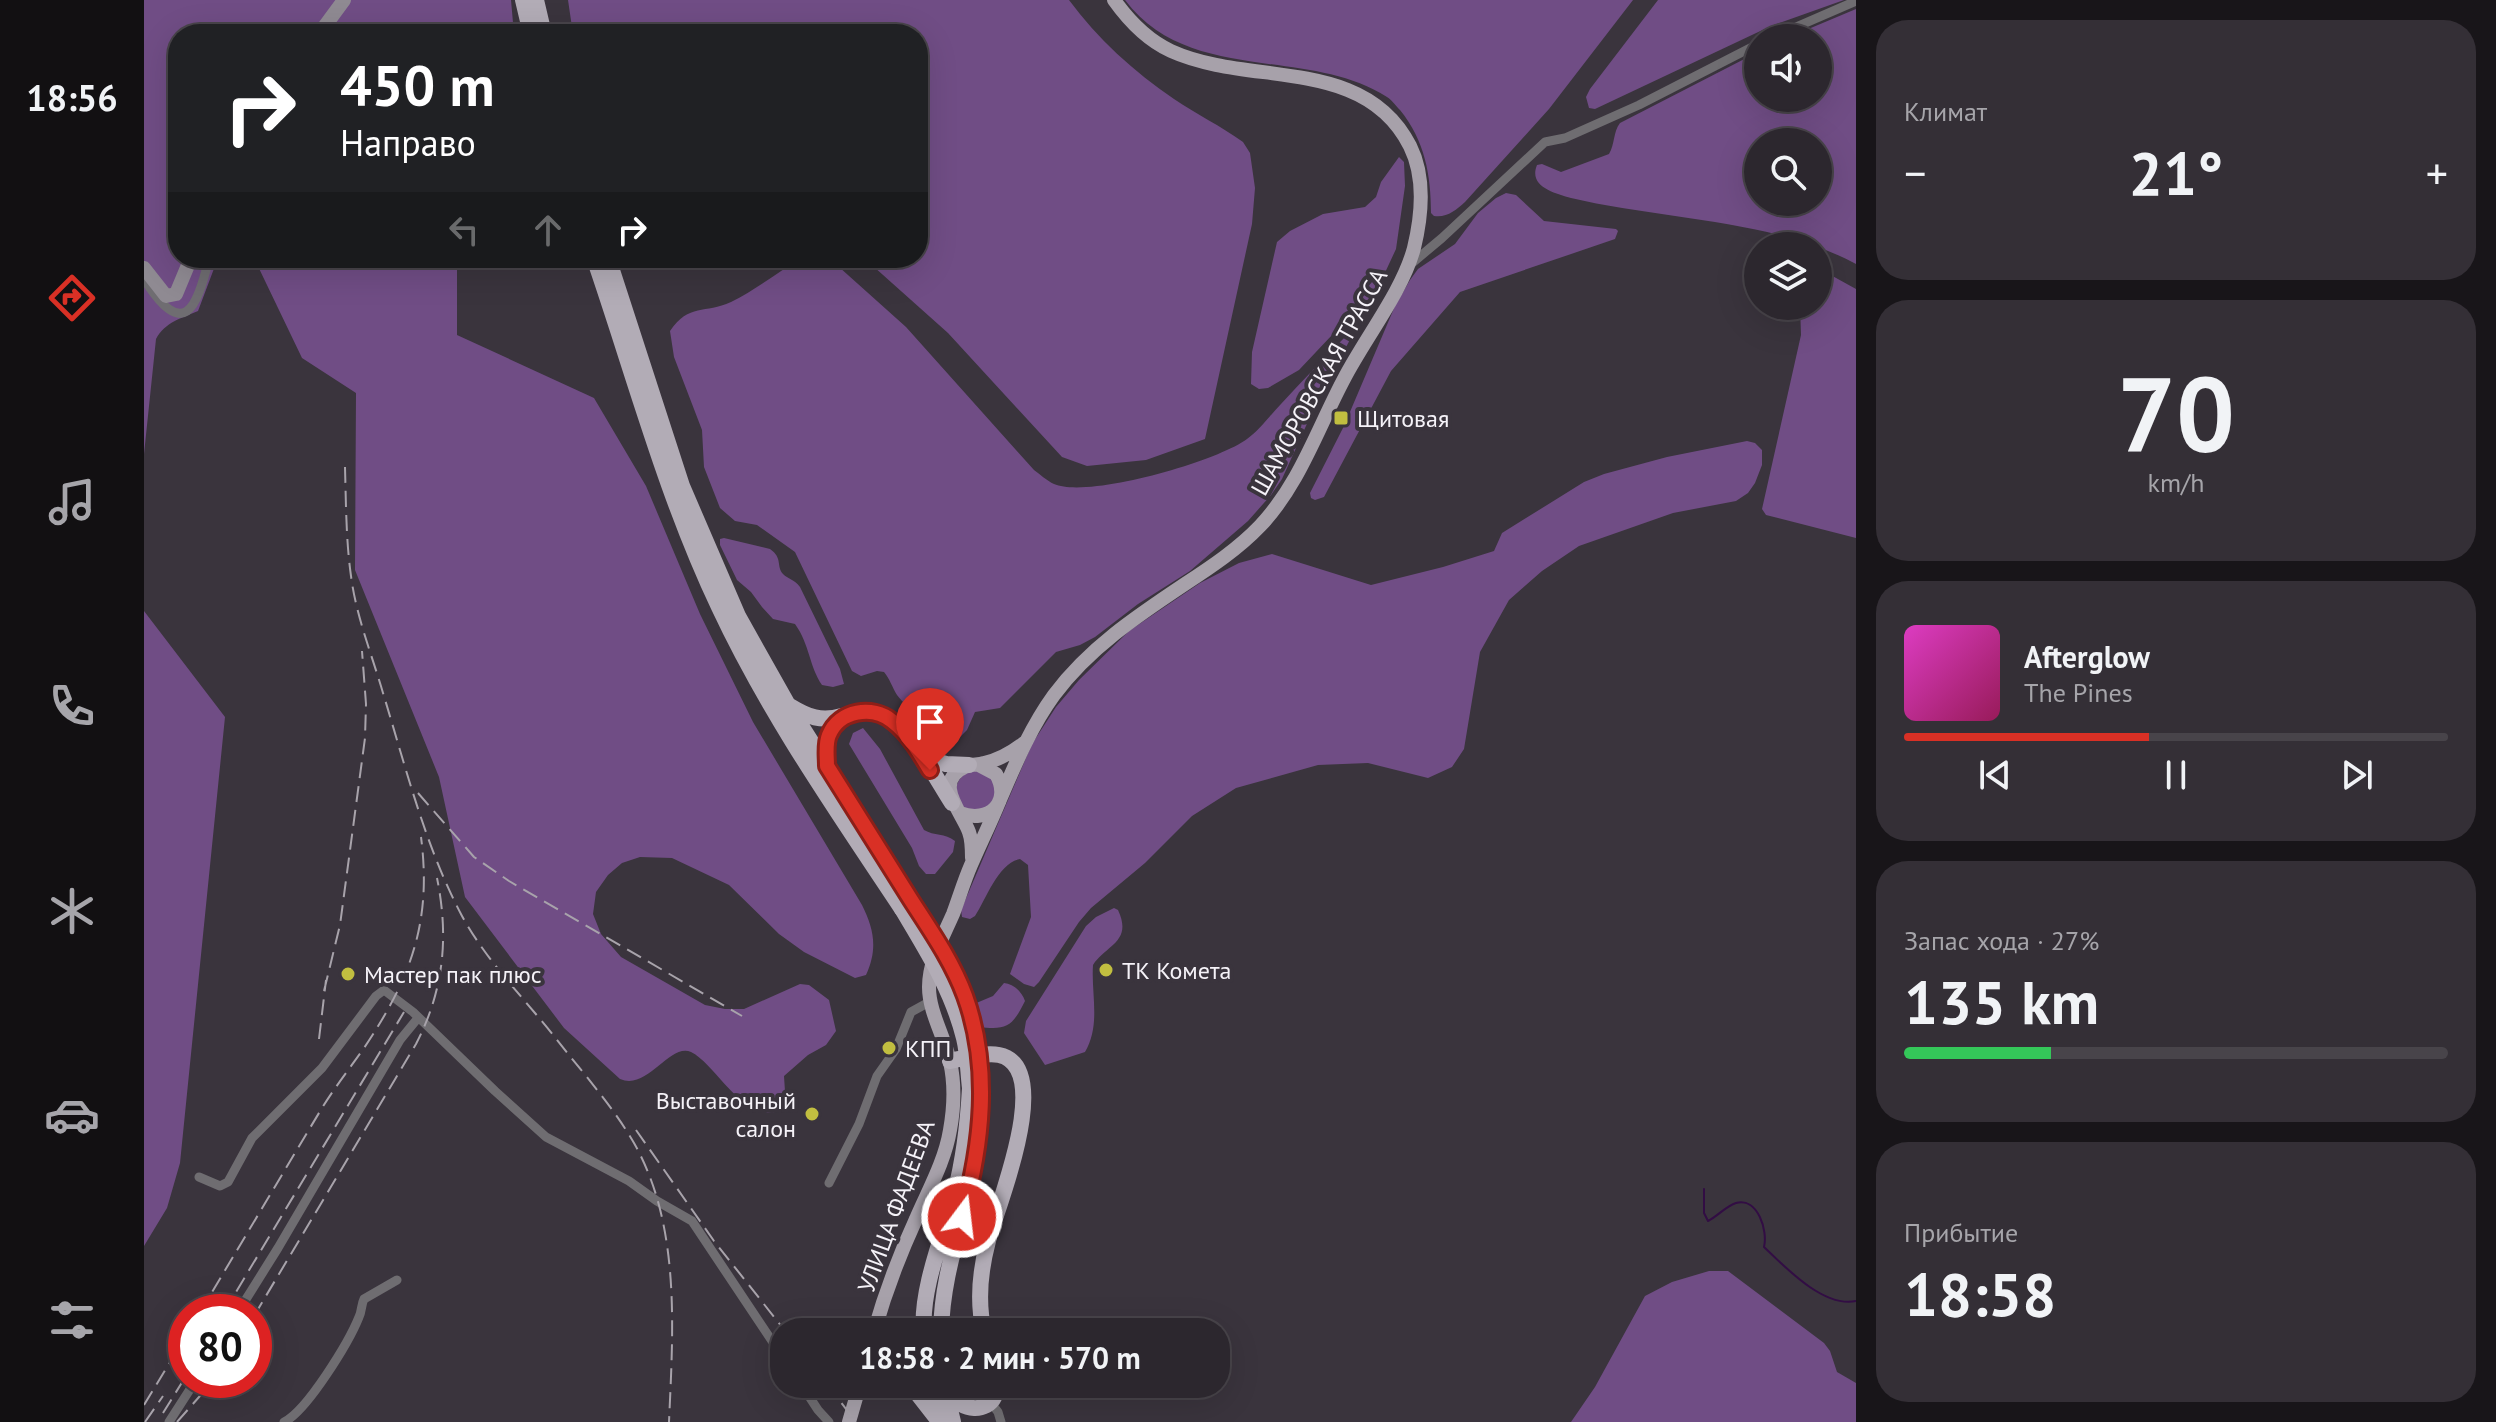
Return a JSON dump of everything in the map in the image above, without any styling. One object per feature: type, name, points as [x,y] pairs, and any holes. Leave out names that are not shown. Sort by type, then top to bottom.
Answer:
[{"type":"highway","points":[[523,0],[529,24]]},
{"type":"highway","points":[[536,0],[542,24]]},
{"type":"highway","points":[[597,268],[671,490],[718,606],[791,739],[907,905]]},
{"type":"highway","points":[[611,268],[682,486],[738,616],[907,905],[953,1001],[975,1088],[977,1148],[971,1183],[944,1282],[942,1318]]},
{"type":"highway","points":[[788,705],[819,720],[870,711],[885,716],[895,723],[922,757],[956,808]]},
{"type":"highway","points":[[827,766],[829,735],[839,721],[849,715]]},
{"type":"highway","points":[[922,757],[946,764],[974,765]]},
{"type":"highway","points":[[950,1061],[999,1055],[1012,1063],[1018,1074],[1023,1098],[1016,1156],[983,1266],[982,1318]]},
{"type":"highway","points":[[925,1318],[975,1088]]},
{"type":"highway","points":[[916,1318],[927,1299]]},
{"type":"highway","points":[[922,1398],[943,1421]]},
{"type":"highway","points":[[935,1398],[943,1421]]},
{"type":"highway","points":[[943,1421],[944,1398]]},
{"type":"highway","points":[[956,1398],[961,1404],[984,1405]]},
{"type":"highway","points":[[964,1422],[993,1398]]},
{"type":"main road","points":[[326,24],[344,0]]},
{"type":"main road","name":"ШАМОРОВСКАЯ ТРАССА","points":[[931,1001],[931,970],[970,866],[1027,741],[1054,695],[1076,668],[1104,642],[1224,558],[1276,509],[1307,457],[1343,380],[1408,266],[1418,229],[1422,196],[1413,152],[1393,121],[1362,96],[1320,81],[1199,61],[1169,50],[1139,29],[1114,0]]},
{"type":"main road","points":[[144,268],[166,296],[176,294],[187,268]]},
{"type":"main road","points":[[970,866],[971,840],[949,788],[951,780],[956,774],[1002,757],[1027,741]]},
{"type":"main road","points":[[956,808],[971,817],[983,816],[1000,801],[1002,791],[996,774],[974,765]]},
{"type":"main road","name":"УЛИЦА ФАДЕЕВА","points":[[879,1318],[900,1255],[950,1133],[954,1099],[950,1061],[931,1001]]},
{"type":"main road","points":[[849,1422],[856,1398]]},
{"type":"street","points":[[1803,24],[1856,1]]},
{"type":"street","points":[[1408,266],[1545,142],[1565,138],[1639,105],[1744,51]]},
{"type":"street","points":[[144,279],[162,305],[172,312],[184,313],[199,297],[206,268]]},
{"type":"street","points":[[199,1177],[220,1186],[228,1182],[252,1138],[322,1068],[376,996],[384,990],[395,996],[546,1137],[629,1181],[692,1221],[770,1338]]},
{"type":"street","points":[[829,1183],[859,1124],[877,1076],[896,1049],[911,1012],[931,1001]]},
{"type":"street","points":[[249,1294],[400,1040],[418,1018]]},
{"type":"street","points":[[284,1422],[306,1403],[327,1372],[361,1314],[362,1300],[397,1280]]},
{"type":"street","points":[[169,1422],[184,1398]]},
{"type":"street","points":[[810,1398],[829,1422]]},
{"type":"street","points":[[984,1405],[998,1412],[1001,1422]]},
{"type":"shaded area","points":[[144,0],[511,0],[513,24],[168,24],[168,268],[214,268],[198,311],[169,325],[156,339],[144,454]]},
{"type":"shaded area","points":[[568,0],[1069,0],[1104,41],[1131,66],[1174,99],[1243,142],[1250,153],[1255,188],[1252,224],[1205,439],[1146,460],[1087,466],[1062,457],[948,333],[875,268],[928,268],[928,24],[572,24]]},
{"type":"shaded area","points":[[1125,0],[1633,0],[1549,109],[1465,202],[1451,213],[1434,216],[1431,213],[1430,185],[1421,146],[1409,122],[1389,98],[1355,82],[1321,72],[1215,55],[1182,44],[1151,26]]},
{"type":"shaded area","points":[[1658,0],[1844,0],[1777,24],[1744,24],[1744,39],[1595,109],[1589,108],[1586,97]]},
{"type":"shaded area","points":[[1856,9],[1856,264],[1832,253],[1832,232],[1766,232],[1607,205],[1558,194],[1536,179],[1537,165],[1561,172],[1609,154],[1620,123],[1744,59],[1744,112],[1832,112],[1832,24],[1820,24]]},
{"type":"shaded area","points":[[1399,157],[1404,162],[1405,186],[1396,249],[1376,292],[1299,370],[1268,388],[1259,389],[1251,384],[1252,352],[1277,242],[1290,231],[1323,214],[1365,207],[1376,197],[1381,182]]},
{"type":"shaded area","points":[[1506,193],[1516,195],[1544,221],[1616,229],[1615,239],[1460,292],[1391,371],[1324,497],[1311,498],[1310,493],[1344,426],[1395,306],[1410,280],[1418,269],[1455,244],[1478,213]]},
{"type":"shaded area","points":[[259,268],[457,268],[457,335],[594,398],[646,486],[700,614],[753,722],[862,905],[872,931],[872,956],[866,975],[855,978],[804,952],[779,934],[729,885],[672,858],[640,857],[622,863],[608,875],[596,892],[593,914],[601,934],[621,957],[705,1005],[744,1009],[800,984],[809,985],[829,1000],[836,1031],[826,1045],[808,1055],[784,1076],[786,1107],[772,1113],[746,1104],[691,1052],[675,1054],[640,1079],[620,1079],[564,1028],[465,897],[439,777],[355,570],[356,393],[302,358]]},
{"type":"shaded area","points":[[786,268],[840,268],[906,327],[1034,470],[1054,484],[1071,487],[1122,482],[1152,475],[1232,448],[1256,431],[1340,342],[1354,332],[1315,406],[1282,479],[1248,521],[1190,571],[1138,604],[1095,637],[1056,652],[1000,708],[975,712],[967,730],[959,738],[925,721],[908,707],[884,672],[861,676],[852,671],[795,552],[757,525],[735,521],[720,508],[704,467],[702,430],[674,357],[670,331],[684,316],[722,306]]},
{"type":"shaded area","points":[[1832,276],[1856,289],[1856,538],[1766,515],[1762,509],[1801,335],[1800,320],[1832,320]]},
{"type":"shaded area","points":[[1747,441],[1755,443],[1762,450],[1762,465],[1748,493],[1736,501],[1673,513],[1579,546],[1542,571],[1509,600],[1480,652],[1464,749],[1452,767],[1428,778],[1368,763],[1318,765],[1236,788],[1192,816],[1145,863],[1091,908],[1034,987],[1010,974],[1031,917],[1028,865],[1020,859],[1012,862],[999,874],[975,916],[970,919],[962,917],[961,910],[1032,744],[1056,707],[1129,631],[1200,583],[1239,563],[1272,554],[1371,585],[1443,567],[1494,551],[1502,533],[1584,482],[1667,457]]},
{"type":"shaded area","points":[[720,539],[774,552],[783,574],[800,587],[840,669],[844,684],[833,687],[822,685],[795,624],[773,619],[737,580],[720,545]]},
{"type":"shaded area","points":[[144,611],[225,717],[180,1163],[167,1208],[144,1246]]},
{"type":"shaded area","points":[[863,728],[880,749],[924,830],[955,841],[953,852],[935,874],[926,874],[919,866],[912,848],[849,744],[853,733]]},
{"type":"shaded area","points":[[976,771],[990,777],[996,791],[990,805],[976,811],[962,805],[956,791],[962,777]]},
{"type":"shaded area","points":[[1114,908],[1118,910],[1122,929],[1116,942],[1093,965],[1094,1020],[1090,1042],[1085,1052],[1045,1065],[1024,1033],[1026,1021],[1086,926]]},
{"type":"shaded area","points":[[1004,983],[1022,995],[1025,1001],[1020,1010],[1008,1025],[979,1027],[974,1004],[993,996]]},
{"type":"shaded area","points":[[1709,1271],[1728,1271],[1824,1343],[1837,1372],[1856,1383],[1856,1422],[1571,1422],[1595,1387],[1645,1296],[1672,1282]]},
{"type":"waterway","points":[[1704,1189],[1704,1213],[1708,1221],[1736,1203],[1750,1205],[1763,1224],[1764,1247],[1783,1265],[1819,1293],[1844,1302],[1856,1301]]},
{"type":"railway","points":[[345,467],[348,549],[357,606],[437,862],[462,916],[482,948],[616,1115],[649,1175],[660,1209],[671,1279],[669,1422]]},
{"type":"railway","points":[[324,991],[340,925],[365,738],[362,651]]},
{"type":"railway","points":[[418,793],[474,857],[509,881],[742,1016]]},
{"type":"railway","points":[[211,1294],[322,1108],[380,1022],[406,973],[420,923],[423,896],[421,837]]},
{"type":"railway","points":[[267,1294],[425,1024],[442,963],[443,921],[437,878]]},
{"type":"railway","points":[[319,1039],[326,980]]},
{"type":"railway","points":[[235,1294],[404,1012]]},
{"type":"railway","points":[[636,1130],[714,1241],[775,1318]]},
{"type":"railway","points":[[144,1405],[168,1366]]},
{"type":"railway","points":[[145,1422],[163,1396]]},
{"type":"railway","points":[[163,1413],[172,1398]]},
{"type":"railway","points":[[177,1422],[198,1398]]},
{"type":"railway","points":[[838,1398],[856,1422]]},
{"type":"place","name":"Щитовая","points":[[1341,418]]},
{"type":"place","name":"ТК Комета","points":[[1106,970]]},
{"type":"place","name":"Мастер пак плюс","points":[[348,974]]},
{"type":"place","name":"КПП","points":[[889,1048]]},
{"type":"place","name":"Выставочный салон","points":[[812,1114]]},
{"type":"route","points":[[930,770],[895,723],[870,711],[849,715],[839,721],[827,740],[827,766],[948,959],[972,1020],[981,1087],[981,1118],[971,1183],[962,1217]]}]
